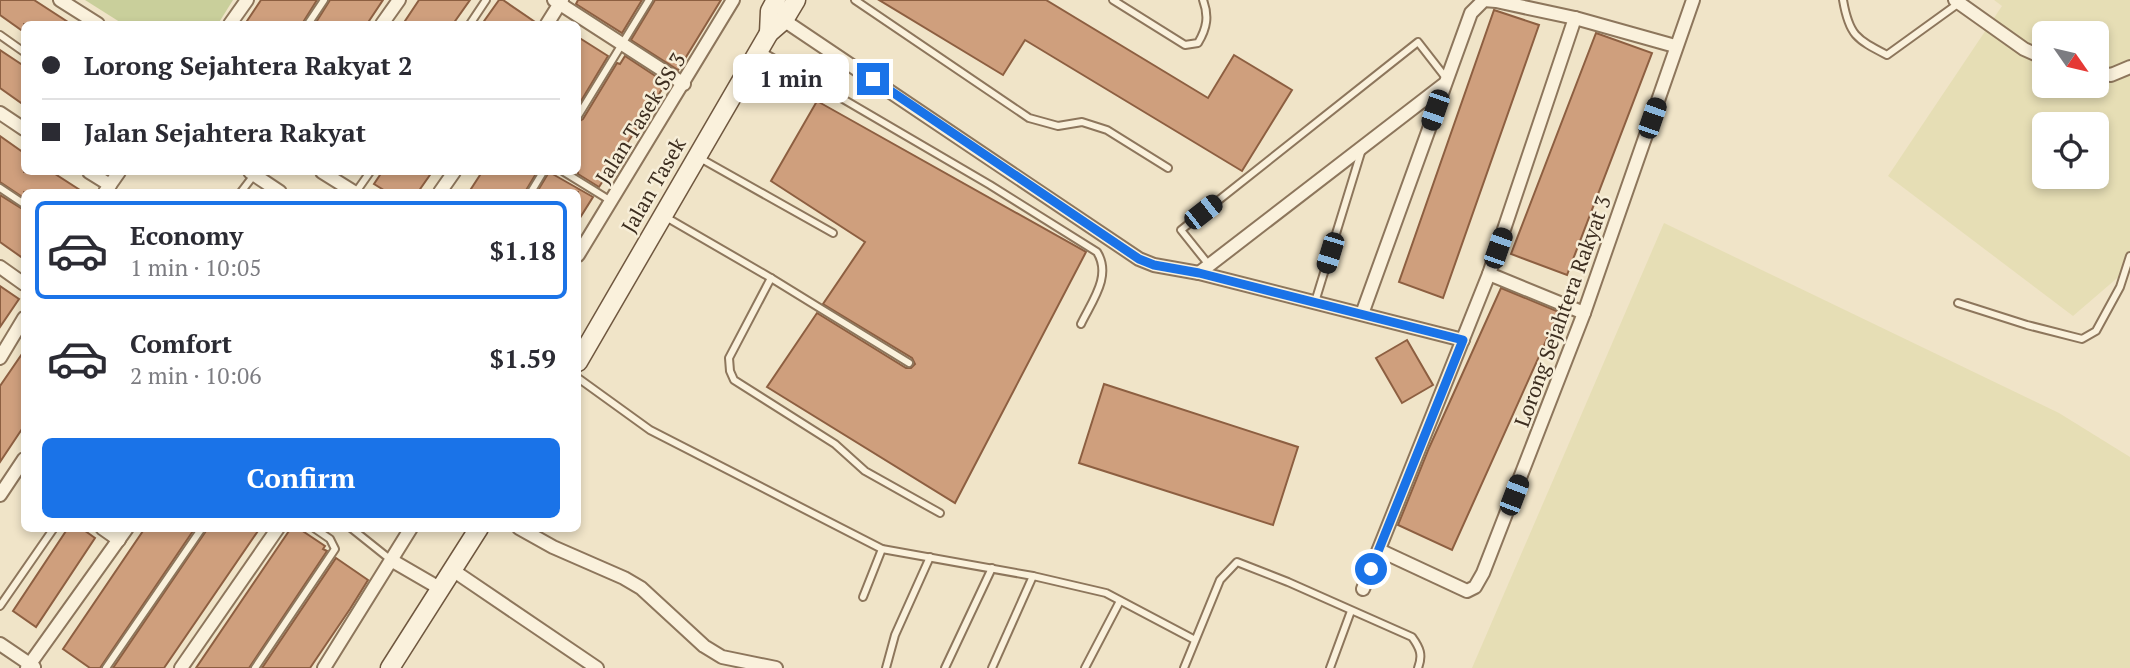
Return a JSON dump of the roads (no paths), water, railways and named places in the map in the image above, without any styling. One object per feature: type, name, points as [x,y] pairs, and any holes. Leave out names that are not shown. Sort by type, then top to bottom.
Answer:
[{"type":"main road","name":"Jalan Tasek","points":[[581,357],[769,33],[776,10],[796,0]]},
{"type":"main road","points":[[396,665],[477,532]]},
{"type":"street","points":[[60,0],[93,21]]},
{"type":"street","points":[[232,21],[247,0]]},
{"type":"street","points":[[385,21],[399,0]]},
{"type":"street","name":"Jalan Tasek SS 3","points":[[581,250],[733,0]]},
{"type":"street","points":[[1362,314],[1471,13],[1484,0],[1575,18],[1675,46]]},
{"type":"street","name":"Lorong Sejahtera Rakyat 3","points":[[1379,550],[1467,591],[1475,587],[1483,573],[1584,313],[1693,0]]},
{"type":"street","points":[[549,21],[559,1],[684,84]]},
{"type":"street","points":[[1957,1],[2032,53]]},
{"type":"street","points":[[776,10],[1139,259],[1154,265],[1204,270],[1463,340]]},
{"type":"street","points":[[1363,589],[1489,274],[1575,18]]},
{"type":"street","points":[[2109,75],[2128,71]]},
{"type":"street","points":[[1204,270],[1445,81]]},
{"type":"street","points":[[0,113],[21,127]]},
{"type":"street","points":[[92,175],[107,189]]},
{"type":"street","points":[[255,175],[276,189]]},
{"type":"street","points":[[327,175],[350,189]]},
{"type":"street","points":[[0,267],[21,282]]},
{"type":"street","points":[[1489,274],[1584,313]]},
{"type":"street","points":[[0,358],[4,341],[21,321]]},
{"type":"street","points":[[0,495],[21,468]]},
{"type":"street","points":[[107,532],[118,540]]},
{"type":"street","points":[[0,644],[30,667],[124,532]]},
{"type":"street","points":[[181,668],[275,532]]},
{"type":"street","points":[[324,668],[408,532]]},
{"type":"street","points":[[526,532],[641,588],[704,646],[722,657],[776,668]]},
{"type":"street","points":[[391,560],[441,589]]},
{"type":"street","points":[[454,571],[597,668]]},
{"type":"lane","points":[[310,21],[324,0]]},
{"type":"lane","points":[[472,21],[486,0]]},
{"type":"lane","points":[[581,111],[649,0]]},
{"type":"lane","points":[[855,0],[1029,118],[1058,126],[1082,122],[1107,130],[1168,168]]},
{"type":"lane","points":[[1113,0],[1185,45],[1198,43],[1207,29],[1203,0]]},
{"type":"lane","points":[[1843,0],[1847,23],[1863,42],[1887,55],[1957,1]]},
{"type":"lane","points":[[0,35],[21,49]]},
{"type":"lane","points":[[1204,270],[1181,229],[1418,42],[1445,81]]},
{"type":"lane","points":[[759,50],[955,164],[1097,252],[1104,263],[1101,283],[1081,324]]},
{"type":"lane","points":[[1315,302],[1362,148]]},
{"type":"lane","points":[[696,156],[833,233]]},
{"type":"lane","points":[[569,175],[611,201]]},
{"type":"lane","points":[[0,188],[21,202]]},
{"type":"lane","points":[[662,215],[909,363]]},
{"type":"lane","points":[[1958,303],[2026,325],[2082,339],[2096,331],[2120,286],[2130,256]]},
{"type":"lane","points":[[771,278],[729,358],[734,380],[835,444],[865,471],[940,513]]},
{"type":"lane","points":[[581,380],[650,430],[882,549],[1033,576],[1107,593],[1195,640]]},
{"type":"lane","points":[[0,606],[51,532]]},
{"type":"lane","points":[[106,668],[199,532]]},
{"type":"lane","points":[[255,668],[335,549],[330,539],[320,532]]},
{"type":"lane","points":[[356,532],[391,560]]},
{"type":"lane","points":[[863,597],[882,549]]},
{"type":"lane","points":[[886,668],[895,635],[930,557]]},
{"type":"lane","points":[[1184,668],[1220,580],[1237,562],[1412,637],[1420,648],[1421,660],[1418,668]]},
{"type":"lane","points":[[945,668],[992,568]]},
{"type":"lane","points":[[992,668],[1033,576]]},
{"type":"lane","points":[[1085,668],[1120,601]]},
{"type":"lane","points":[[1330,668],[1351,611]]}]
